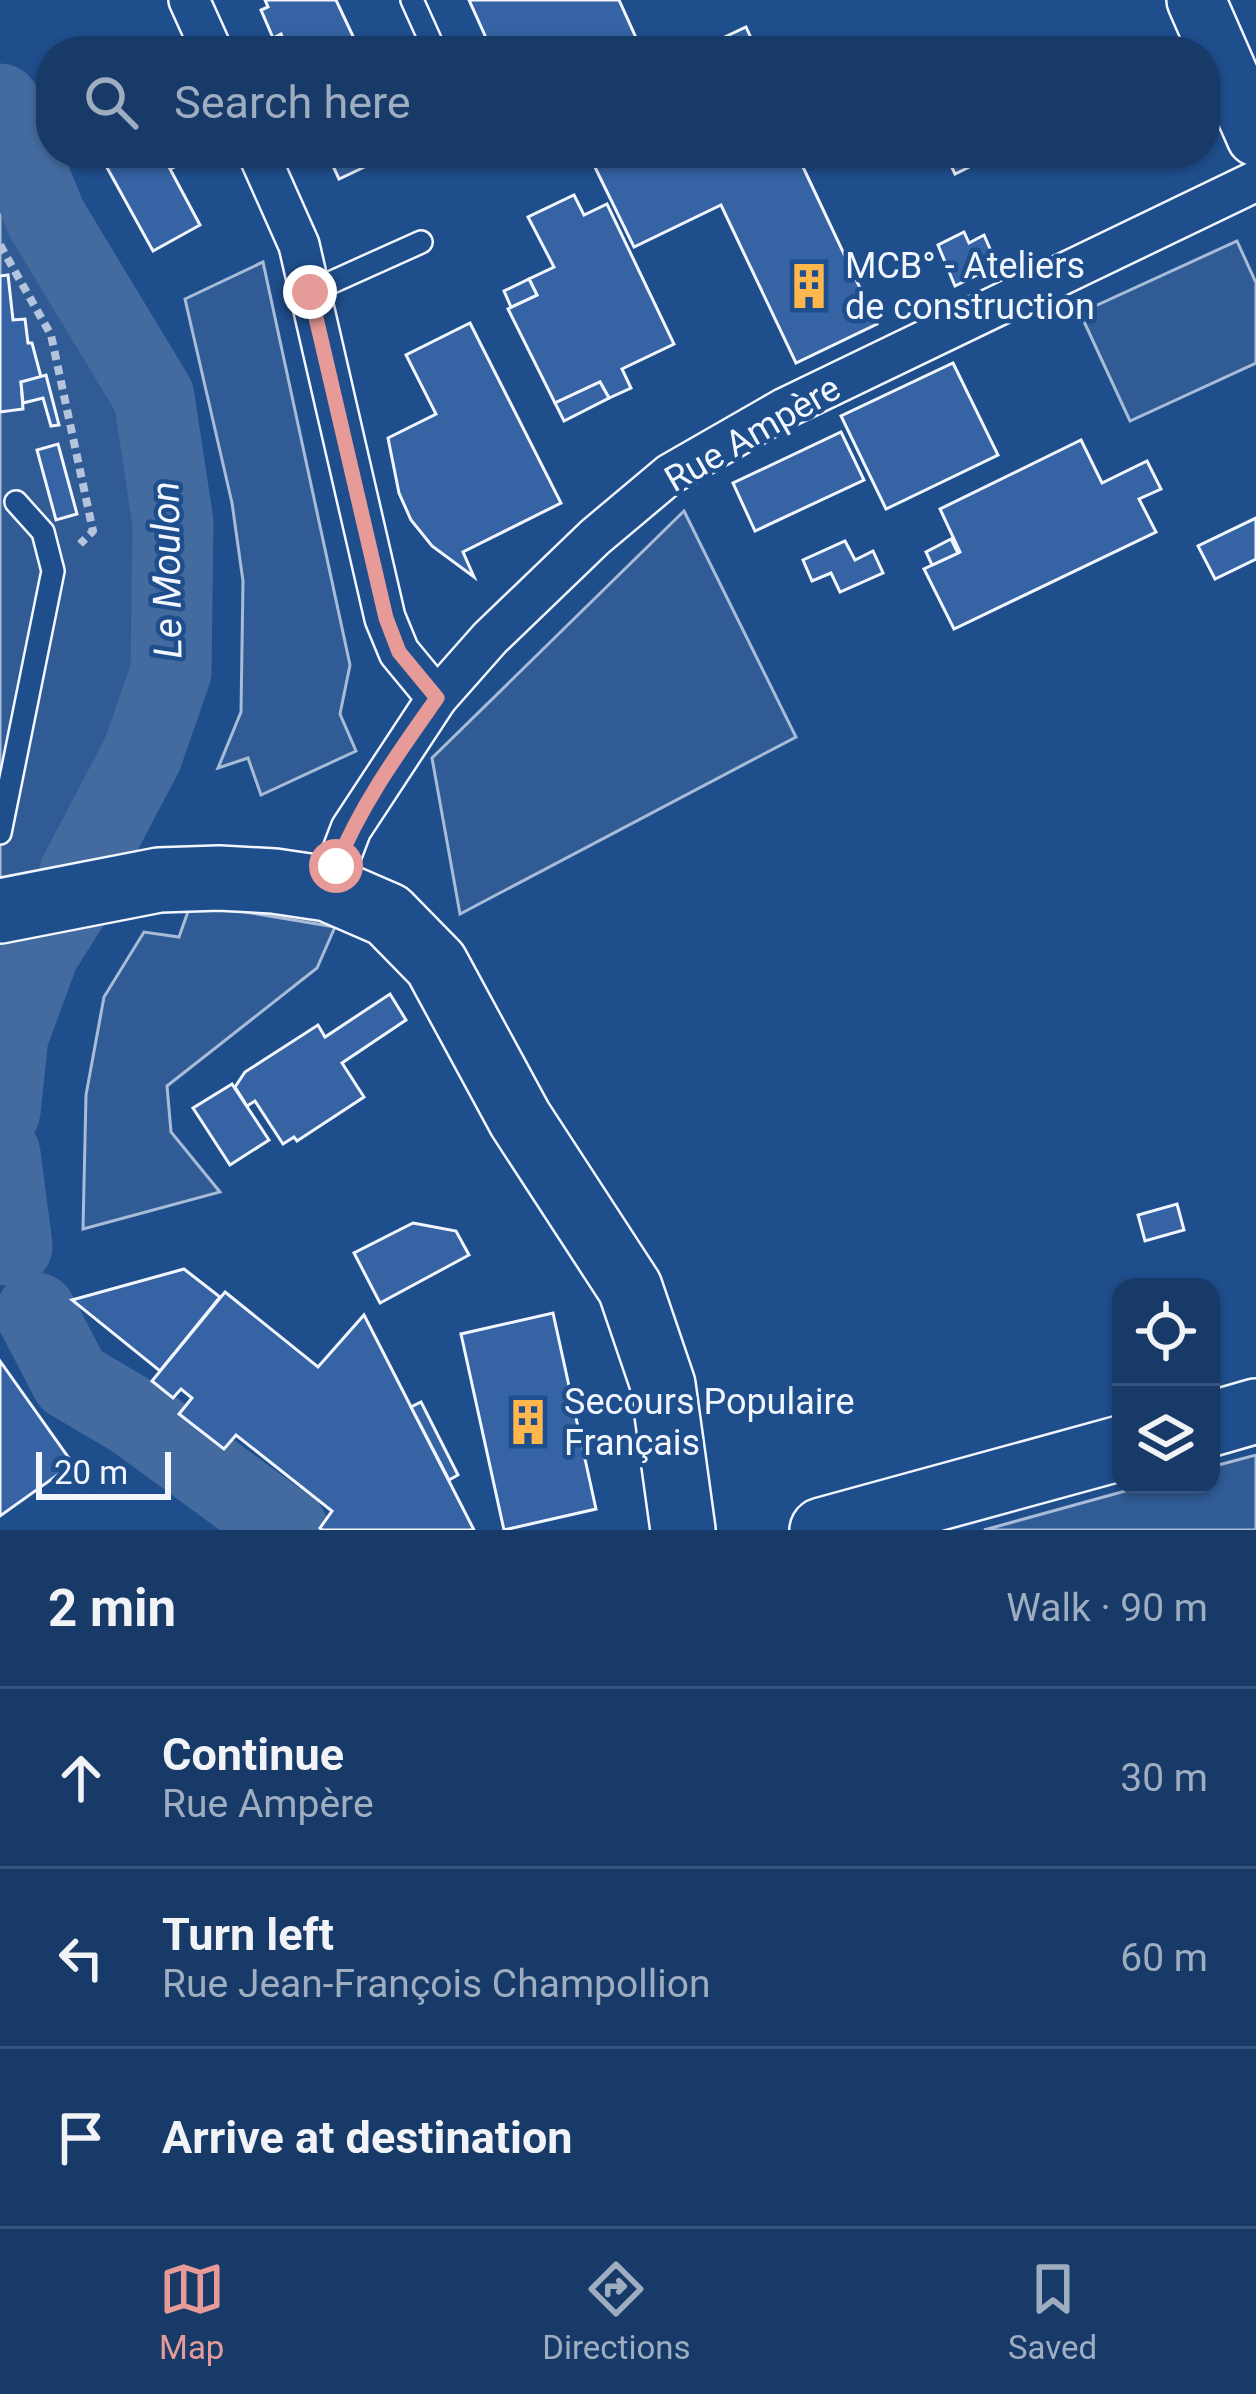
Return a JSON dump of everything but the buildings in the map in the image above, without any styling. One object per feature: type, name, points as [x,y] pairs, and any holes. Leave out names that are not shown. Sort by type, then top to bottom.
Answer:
[{"type":"main road","points":[[6,909],[159,880],[261,880],[328,890],[388,915],[436,964],[520,1119],[630,1288],[663,1385],[683,1530]]},
{"type":"main road","points":[[1220,1422],[1256,1412]]},
{"type":"main road","points":[[822,1530],[1112,1450]]},
{"type":"street","points":[[190,0],[206,36]]},
{"type":"street","points":[[1196,0],[1214,36]]},
{"type":"street","points":[[1220,48],[1250,107]]},
{"type":"street","points":[[265,168],[299,245],[386,618],[399,652],[437,698]]},
{"type":"street","name":"Rue Ampère","points":[[328,890],[351,829],[437,698],[490,638],[595,537],[670,474],[785,408],[1256,181]]},
{"type":"lane","points":[[412,0],[428,36]]},
{"type":"lane","points":[[310,292],[421,242]]},
{"type":"lane","points":[[0,833],[53,571],[43,532],[16,502]]},
{"type":"path","points":[[0,245],[51,334],[93,531],[53,571]]},
{"type":"shaded area","points":[[0,104],[46,218],[154,397],[173,523],[171,672],[142,755],[79,875],[0,894]]},
{"type":"shaded area","points":[[1237,241],[1256,283],[1256,363],[1130,421],[1080,313]]},
{"type":"shaded area","points":[[263,262],[350,665],[340,714],[356,751],[261,795],[248,758],[218,768],[241,712],[243,581],[232,503],[185,299]]},
{"type":"shaded area","points":[[684,511],[796,737],[460,914],[432,758]]},
{"type":"shaded area","points":[[191,903],[335,927],[317,968],[167,1086],[171,1132],[220,1192],[83,1229],[86,1095],[104,997],[144,932],[179,937]]},
{"type":"shaded area","points":[[1256,1455],[1256,1530],[984,1530],[1114,1494],[1220,1494],[1220,1465]]},
{"type":"waterway","name":"Le Moulon","points":[[0,104],[46,218],[154,397],[173,523],[171,672],[142,755],[79,875],[74,896],[39,952],[8,1036],[0,1111]]},
{"type":"waterway","name":"Le Moulon","points":[[0,1154],[12,1246]]},
{"type":"waterway","name":"Le Moulon","points":[[36,1313],[71,1380],[137,1419],[288,1530]]},
{"type":"place","name":"MCB° - Ateliers de construction","points":[[809,286]]},
{"type":"place","name":"Secours Populaire Français","points":[[528,1422]]},
{"type":"route","points":[[310,292],[386,618],[399,652],[437,698],[376,785],[336,866]]}]
